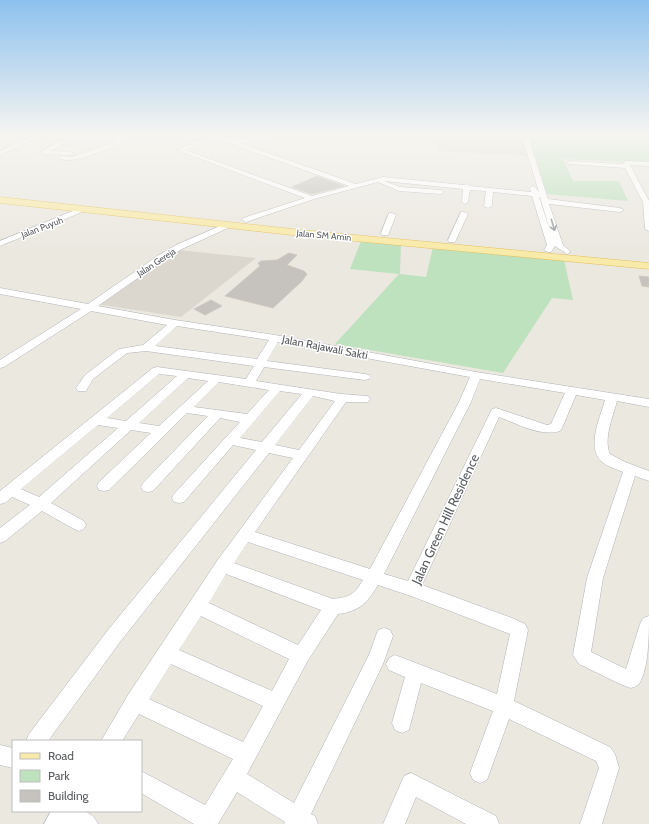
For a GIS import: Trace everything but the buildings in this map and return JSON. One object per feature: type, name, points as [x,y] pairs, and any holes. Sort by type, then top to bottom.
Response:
[{"type":"main road","name":"Jalan SM Amin","points":[[0,195],[452,240],[468,245],[649,266]]},
{"type":"main road","name":"Jalan SM Amin","points":[[0,200],[227,225],[468,245],[548,250],[649,260]]},
{"type":"street","points":[[242,172],[312,198]]},
{"type":"street","points":[[315,172],[356,186]]},
{"type":"street","points":[[528,172],[551,245],[548,250]]},
{"type":"street","points":[[537,172],[559,246],[567,252]]},
{"type":"street","points":[[632,172],[646,194],[649,229]]},
{"type":"street","points":[[246,220],[312,198],[376,180],[388,179],[467,186],[490,192],[545,198],[620,210]]},
{"type":"street","points":[[376,180],[399,189],[440,195],[442,184]]},
{"type":"street","points":[[465,202],[467,186]]},
{"type":"street","points":[[488,206],[490,192]]},
{"type":"street","name":"Jalan Puyuh","points":[[0,244],[83,210]]},
{"type":"street","points":[[452,240],[464,214]]},
{"type":"street","points":[[385,233],[392,215]]},
{"type":"street","name":"Jalan Gereja","points":[[0,365],[89,308],[173,250],[227,225]]},
{"type":"street","name":"Jalan Rajawali Sakti","points":[[0,292],[175,323],[275,338],[476,375],[649,403]]},
{"type":"street","points":[[146,348],[175,323]]},
{"type":"street","points":[[249,383],[275,338]]},
{"type":"street","points":[[82,388],[89,377],[123,351],[146,348],[365,377]]},
{"type":"street","points":[[5,495],[153,370],[310,392],[341,398],[364,399]]},
{"type":"street","points":[[0,537],[41,504],[186,374]]},
{"type":"street","points":[[223,566],[333,607],[350,605],[360,599],[379,579],[465,402],[476,375]]},
{"type":"street","points":[[104,486],[216,379]]},
{"type":"street","points":[[179,498],[277,388]]},
{"type":"street","name":"Jalan Green Hill Residence","points":[[480,773],[504,706],[519,630],[512,626],[412,589],[496,412],[546,429],[556,428],[572,391]]},
{"type":"street","points":[[37,740],[114,636],[310,392]]},
{"type":"street","points":[[612,397],[601,440],[601,449],[604,456],[649,476]]},
{"type":"street","points":[[111,740],[223,566],[341,401],[341,398]]},
{"type":"street","points":[[185,409],[250,419]]},
{"type":"street","points":[[148,487],[217,414]]},
{"type":"street","points":[[95,420],[162,431]]},
{"type":"street","points":[[230,440],[301,455]]},
{"type":"street","points":[[631,469],[595,578],[582,655],[585,658],[630,679],[633,677],[649,624]]},
{"type":"street","points":[[5,495],[41,504],[79,525]]},
{"type":"street","points":[[245,535],[412,589]]},
{"type":"street","points":[[198,606],[301,656]]},
{"type":"street","points":[[142,782],[206,821],[234,778],[301,656],[333,607]]},
{"type":"street","points":[[234,778],[300,822],[377,658],[384,636]]},
{"type":"street","points":[[167,653],[275,702]]},
{"type":"street","points":[[395,664],[504,706],[603,754],[608,761],[609,768],[591,824]]},
{"type":"street","points":[[402,723],[415,672]]},
{"type":"street","points":[[135,702],[246,754]]},
{"type":"street","points":[[0,755],[12,758]]},
{"type":"street","points":[[394,824],[411,783],[477,821]]},
{"type":"street","points":[[55,824],[64,812]]},
{"type":"street","points":[[67,812],[86,824]]},
{"type":"shaded area","points":[[178,250],[256,258],[181,317],[96,304]]},
{"type":"green space","points":[[540,172],[569,172],[573,181],[619,181],[628,201],[547,194]]},
{"type":"green space","points":[[361,241],[401,244],[400,274],[426,277],[433,247],[564,260],[573,300],[552,298],[503,373],[335,344],[399,274],[350,269]]}]
